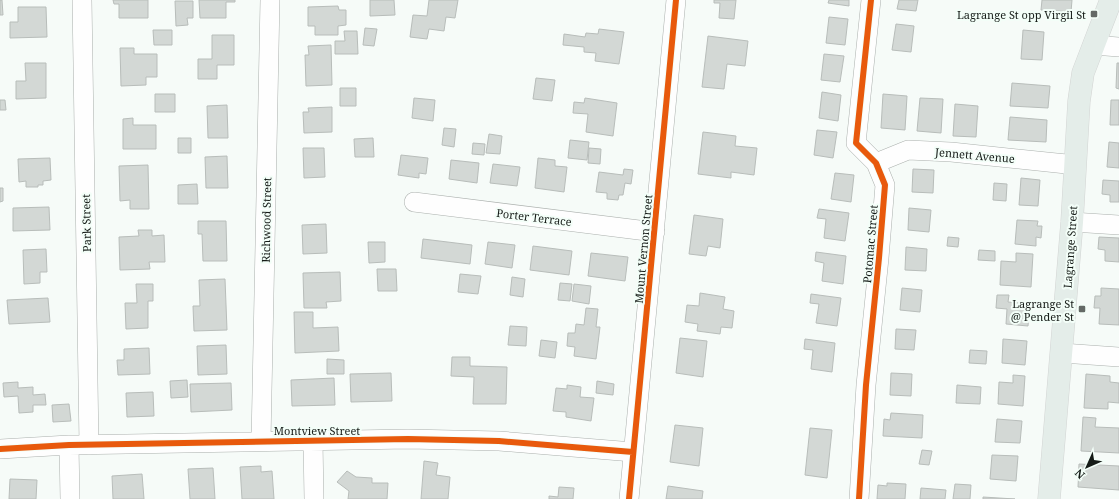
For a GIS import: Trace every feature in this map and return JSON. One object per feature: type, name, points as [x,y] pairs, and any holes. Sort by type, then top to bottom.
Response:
[{"type":"main road","name":"Lagrange Street","points":[[1049,499],[1072,222],[1079,101],[1083,73],[1111,0]]},
{"type":"street","name":"Park Street","points":[[82,0],[89,445]]},
{"type":"street","name":"Richwood Street","points":[[261,441],[270,0]]},
{"type":"street","name":"Mount Vernon Street","points":[[629,499],[676,0]]},
{"type":"street","name":"Potomac Street","points":[[859,499],[866,385],[885,185],[876,163],[856,143],[871,0]]},
{"type":"street","points":[[1093,45],[1119,47]]},
{"type":"street","name":"Jennett Avenue","points":[[876,163],[908,150],[951,152],[1076,165]]},
{"type":"street","name":"Porter Terrace","points":[[414,202],[655,232]]},
{"type":"street","points":[[1072,222],[1119,225]]},
{"type":"street","points":[[1062,353],[1119,357]]},
{"type":"street","name":"Montview Street","points":[[0,449],[70,445],[408,439],[499,441],[633,452]]},
{"type":"street","points":[[313,441],[314,499]]},
{"type":"street","points":[[70,445],[70,499]]},
{"type":"building","points":[[0,0],[2,0],[3,15],[0,15]]},
{"type":"building","points":[[113,0],[148,0],[148,18],[119,18],[119,4],[114,4]]},
{"type":"building","points":[[199,0],[235,0],[235,2],[226,2],[226,18],[200,18]]},
{"type":"building","points":[[370,0],[394,0],[395,15],[370,16]]},
{"type":"building","points":[[429,0],[458,0],[455,18],[446,17],[444,31],[429,29],[427,39],[410,37],[413,15],[427,16]]},
{"type":"building","points":[[714,0],[736,0],[734,19],[719,18],[720,3],[714,3]]},
{"type":"building","points":[[829,0],[849,0],[849,6],[828,3]]},
{"type":"building","points":[[899,0],[918,0],[916,11],[897,9]]},
{"type":"building","points":[[1042,0],[1072,0],[1071,12],[1041,10]]},
{"type":"building","points":[[175,1],[193,1],[193,18],[187,18],[188,25],[176,26]]},
{"type":"building","points":[[338,6],[339,10],[346,10],[346,25],[338,26],[338,35],[315,35],[315,26],[308,26],[308,7]]},
{"type":"building","points":[[18,7],[46,7],[47,37],[10,38],[10,22],[18,22]]},
{"type":"building","points":[[829,17],[848,19],[845,45],[826,43]]},
{"type":"building","points":[[896,24],[914,26],[911,52],[892,50]]},
{"type":"building","points":[[365,28],[377,29],[374,46],[363,45]]},
{"type":"building","points":[[599,29],[624,32],[619,64],[595,61],[596,53],[584,52],[584,47],[563,45],[564,34],[585,37],[586,33],[598,34]]},
{"type":"building","points":[[153,30],[172,30],[172,45],[154,45]]},
{"type":"building","points":[[1023,30],[1044,32],[1042,60],[1021,59]]},
{"type":"building","points":[[344,31],[357,31],[358,54],[335,54],[335,41],[345,41]]},
{"type":"building","points":[[212,35],[234,35],[234,65],[217,65],[217,79],[198,79],[198,59],[212,59]]},
{"type":"building","points":[[708,36],[748,41],[745,66],[727,64],[724,89],[702,87]]},
{"type":"building","points":[[331,45],[332,85],[306,86],[305,55],[309,55],[308,46]]},
{"type":"building","points":[[120,48],[134,48],[134,54],[157,54],[157,77],[146,77],[146,85],[121,86]]},
{"type":"building","points":[[824,54],[844,56],[840,82],[821,80]]},
{"type":"building","points":[[25,63],[46,63],[46,98],[16,99],[16,81],[26,81]]},
{"type":"building","points":[[1117,63],[1119,63],[1119,89],[1116,88]]},
{"type":"building","points":[[536,78],[555,80],[552,101],[533,99]]},
{"type":"building","points":[[1012,83],[1050,86],[1048,108],[1010,106]]},
{"type":"building","points":[[340,88],[356,88],[356,106],[340,106]]},
{"type":"building","points":[[822,92],[841,95],[838,121],[819,118]]},
{"type":"building","points":[[155,94],[175,94],[175,112],[155,112]]},
{"type":"building","points":[[883,94],[907,96],[905,130],[881,128]]},
{"type":"building","points":[[414,98],[435,100],[433,121],[412,118]]},
{"type":"building","points":[[585,98],[617,103],[613,136],[586,132],[588,114],[573,113],[574,102],[584,103]]},
{"type":"building","points":[[920,98],[943,99],[941,133],[917,131]]},
{"type":"building","points":[[0,100],[5,100],[6,110],[0,110]]},
{"type":"building","points":[[1111,100],[1119,100],[1119,125],[1110,125]]},
{"type":"building","points":[[955,104],[978,106],[976,137],[953,136]]},
{"type":"building","points":[[227,105],[228,138],[208,138],[207,106]]},
{"type":"building","points":[[332,107],[332,132],[304,133],[303,112],[309,112],[308,108]]},
{"type":"building","points":[[1010,117],[1047,120],[1046,142],[1008,140]]},
{"type":"building","points":[[133,118],[133,125],[156,125],[156,149],[123,149],[123,119]]},
{"type":"building","points":[[444,128],[456,129],[454,147],[442,145]]},
{"type":"building","points":[[817,130],[837,132],[833,158],[814,155]]},
{"type":"building","points":[[703,132],[736,136],[735,146],[757,148],[754,175],[731,172],[731,178],[698,174]]},
{"type":"building","points":[[489,134],[502,136],[500,154],[486,153]]},
{"type":"building","points":[[178,138],[191,138],[191,153],[178,153]]},
{"type":"building","points":[[373,138],[374,157],[355,157],[354,139]]},
{"type":"building","points":[[570,140],[589,142],[587,160],[568,158]]},
{"type":"building","points":[[1109,142],[1119,143],[1119,168],[1107,167]]},
{"type":"building","points":[[473,143],[485,144],[484,155],[472,154]]},
{"type":"building","points":[[303,148],[324,148],[325,177],[304,178]]},
{"type":"building","points":[[589,148],[601,149],[600,164],[588,163]]},
{"type":"building","points":[[401,155],[428,158],[426,174],[419,173],[419,178],[398,175]]},
{"type":"building","points":[[227,156],[228,188],[206,188],[205,157]]},
{"type":"building","points":[[50,158],[51,180],[43,181],[43,185],[38,185],[38,187],[26,187],[26,181],[19,182],[18,159]]},
{"type":"building","points":[[538,158],[555,160],[555,166],[567,167],[564,192],[535,188]]},
{"type":"building","points":[[451,160],[479,163],[477,183],[449,179]]},
{"type":"building","points":[[493,164],[520,167],[517,186],[490,183]]},
{"type":"building","points":[[148,165],[149,209],[130,209],[130,200],[120,201],[119,166]]},
{"type":"building","points":[[624,169],[633,170],[631,184],[625,183],[623,195],[619,195],[618,200],[607,199],[607,193],[596,192],[599,172],[623,175]]},
{"type":"building","points":[[913,169],[934,170],[933,193],[912,192]]},
{"type":"building","points":[[835,173],[854,175],[851,202],[831,199]]},
{"type":"building","points":[[1021,178],[1040,180],[1038,206],[1019,205]]},
{"type":"building","points":[[1103,180],[1119,181],[1119,202],[1110,202],[1110,195],[1102,194]]},
{"type":"building","points":[[994,183],[1007,184],[1006,201],[993,200]]},
{"type":"building","points":[[197,184],[198,204],[178,204],[178,185]]},
{"type":"building","points":[[0,188],[3,188],[3,201],[0,202]]},
{"type":"building","points":[[49,207],[50,230],[13,231],[13,208]]},
{"type":"building","points":[[909,208],[931,210],[929,232],[908,230]]},
{"type":"building","points":[[819,209],[849,213],[845,241],[824,238],[826,219],[817,218]]},
{"type":"building","points":[[694,215],[723,219],[720,248],[708,246],[706,256],[689,254]]},
{"type":"building","points":[[1017,220],[1038,221],[1037,226],[1042,226],[1041,238],[1036,237],[1036,246],[1015,244]]},
{"type":"building","points":[[198,221],[226,221],[227,261],[203,261],[202,234],[198,234]]},
{"type":"building","points":[[326,224],[327,253],[303,254],[302,225]]},
{"type":"building","points":[[138,230],[152,230],[152,236],[164,235],[165,262],[149,262],[150,269],[120,270],[119,237],[139,236]]},
{"type":"building","points":[[948,237],[959,238],[958,247],[947,246]]},
{"type":"building","points":[[1099,237],[1119,238],[1119,262],[1105,261],[1105,250],[1098,249]]},
{"type":"building","points":[[423,239],[472,245],[470,264],[421,258]]},
{"type":"building","points":[[368,242],[385,242],[385,262],[369,263]]},
{"type":"building","points":[[488,242],[515,245],[512,268],[485,264]]},
{"type":"building","points":[[533,246],[572,251],[569,275],[530,270]]},
{"type":"building","points":[[906,247],[927,249],[926,271],[905,270]]},
{"type":"building","points":[[46,249],[47,272],[40,272],[40,283],[24,284],[23,250]]},
{"type":"building","points":[[979,250],[995,251],[995,261],[978,260]]},
{"type":"building","points":[[816,252],[846,256],[843,284],[822,281],[824,263],[815,261]]},
{"type":"building","points":[[591,253],[628,257],[625,281],[588,276]]},
{"type":"building","points":[[1016,253],[1033,254],[1031,287],[1000,285],[1001,261],[1016,262]]},
{"type":"building","points":[[377,269],[396,269],[397,291],[378,291]]},
{"type":"building","points":[[340,272],[341,301],[326,302],[327,308],[304,308],[303,273]]},
{"type":"building","points":[[460,274],[481,276],[478,294],[458,292]]},
{"type":"building","points":[[512,277],[525,279],[523,297],[510,295]]},
{"type":"building","points":[[225,279],[227,330],[194,331],[193,306],[200,306],[199,280]]},
{"type":"building","points":[[560,283],[572,284],[570,301],[558,300]]},
{"type":"building","points":[[136,284],[153,284],[153,301],[148,301],[148,328],[126,329],[125,303],[137,303]]},
{"type":"building","points":[[574,284],[591,286],[589,304],[572,301]]},
{"type":"building","points":[[902,288],[922,290],[920,312],[900,310]]},
{"type":"building","points":[[1101,288],[1119,289],[1119,325],[1099,324],[1100,308],[1094,308],[1095,296],[1101,296]]},
{"type":"building","points":[[700,293],[725,297],[723,309],[734,311],[732,328],[721,327],[720,334],[697,331],[698,324],[685,322],[687,305],[699,306]]},
{"type":"building","points":[[811,294],[841,298],[837,326],[816,323],[819,304],[810,303]]},
{"type":"building","points":[[997,295],[1009,295],[1008,302],[1030,304],[1028,326],[1006,324],[1007,309],[996,308]]},
{"type":"building","points":[[48,298],[50,322],[9,324],[7,300]]},
{"type":"building","points":[[586,308],[598,309],[596,327],[600,327],[596,359],[574,356],[575,347],[567,346],[568,333],[575,333],[576,324],[584,325]]},
{"type":"building","points":[[294,312],[313,312],[313,328],[338,327],[339,351],[295,353]]},
{"type":"building","points":[[510,326],[527,327],[526,346],[508,345]]},
{"type":"building","points":[[896,329],[916,330],[914,350],[895,349]]},
{"type":"building","points":[[680,338],[707,341],[703,377],[676,373]]},
{"type":"building","points":[[805,339],[835,343],[832,372],[811,369],[813,350],[804,349]]},
{"type":"building","points":[[1003,339],[1027,341],[1025,365],[1002,363]]},
{"type":"building","points":[[541,340],[557,342],[555,358],[539,356]]},
{"type":"building","points":[[226,345],[227,374],[198,375],[197,346]]},
{"type":"building","points":[[149,348],[150,374],[118,375],[117,360],[124,360],[124,349]]},
{"type":"building","points":[[970,350],[987,351],[986,364],[969,363]]},
{"type":"building","points":[[452,357],[470,357],[470,366],[507,367],[506,404],[473,404],[474,377],[451,376]]},
{"type":"building","points":[[327,359],[344,360],[344,374],[327,374]]},
{"type":"building","points":[[391,373],[392,401],[351,402],[350,374]]},
{"type":"building","points":[[891,373],[912,374],[911,396],[890,395]]},
{"type":"building","points":[[1086,374],[1110,376],[1110,382],[1119,383],[1119,403],[1108,402],[1108,409],[1084,408]]},
{"type":"building","points":[[1013,375],[1025,376],[1023,406],[998,404],[999,382],[1013,383]]},
{"type":"building","points":[[334,378],[335,405],[292,406],[291,380]]},
{"type":"building","points":[[187,380],[188,397],[171,398],[170,381]]},
{"type":"building","points":[[597,381],[614,384],[613,395],[596,393]]},
{"type":"building","points":[[18,382],[18,388],[33,387],[33,395],[45,394],[46,405],[33,405],[33,412],[19,413],[18,396],[4,397],[3,383]]},
{"type":"building","points":[[231,383],[232,410],[191,412],[190,384]]},
{"type":"building","points":[[567,385],[581,387],[580,397],[594,398],[591,421],[566,417],[566,412],[553,411],[556,388],[567,389]]},
{"type":"building","points":[[957,385],[981,387],[980,404],[956,403]]},
{"type":"building","points":[[153,392],[154,416],[127,417],[126,393]]},
{"type":"building","points":[[69,404],[71,421],[53,422],[52,405]]},
{"type":"building","points":[[891,413],[923,415],[922,438],[883,436],[884,419],[890,420]]},
{"type":"building","points":[[1083,417],[1096,418],[1095,427],[1119,428],[1119,453],[1081,451]]},
{"type":"building","points":[[997,419],[1022,421],[1020,443],[995,442]]},
{"type":"building","points":[[675,425],[703,428],[699,466],[670,462]]},
{"type":"building","points":[[810,428],[832,430],[827,478],[805,475]]},
{"type":"building","points":[[922,450],[932,451],[929,465],[919,464]]},
{"type":"building","points":[[992,455],[1018,456],[1016,481],[990,479]]},
{"type":"building","points":[[424,461],[438,463],[436,475],[450,477],[448,499],[421,499]]},
{"type":"building","points":[[1079,464],[1119,466],[1119,490],[1078,487]]},
{"type":"building","points":[[261,466],[261,472],[272,471],[274,499],[242,499],[240,467]]},
{"type":"building","points":[[213,468],[215,499],[190,499],[188,469]]},
{"type":"building","points":[[347,471],[356,477],[372,478],[372,483],[388,483],[387,499],[348,499],[349,491],[337,482]]},
{"type":"building","points":[[142,474],[144,499],[113,499],[112,476]]},
{"type":"building","points":[[10,479],[37,480],[36,499],[9,499]]},
{"type":"building","points":[[887,483],[906,484],[905,499],[877,499],[878,485],[887,486]]},
{"type":"building","points":[[955,484],[971,485],[970,499],[953,499]]},
{"type":"building","points":[[668,486],[703,491],[702,499],[666,499]]},
{"type":"building","points":[[559,487],[574,488],[573,499],[549,499],[549,496],[558,497]]},
{"type":"building","points":[[921,488],[946,490],[945,499],[920,499]]},
{"type":"building","points":[[983,497],[1015,499],[983,499]]},
{"type":"cycle path","points":[[629,499],[676,0]]},
{"type":"cycle path","points":[[859,499],[866,385],[885,185],[876,163],[856,143],[871,0]]},
{"type":"cycle path","points":[[0,449],[69,445],[408,439],[499,441],[633,452]]},
{"type":"place","name":"Lagrange St opp Virgil St","points":[[1094,14]]},
{"type":"place","name":"Lagrange St @ Pender St","points":[[1082,309]]}]
